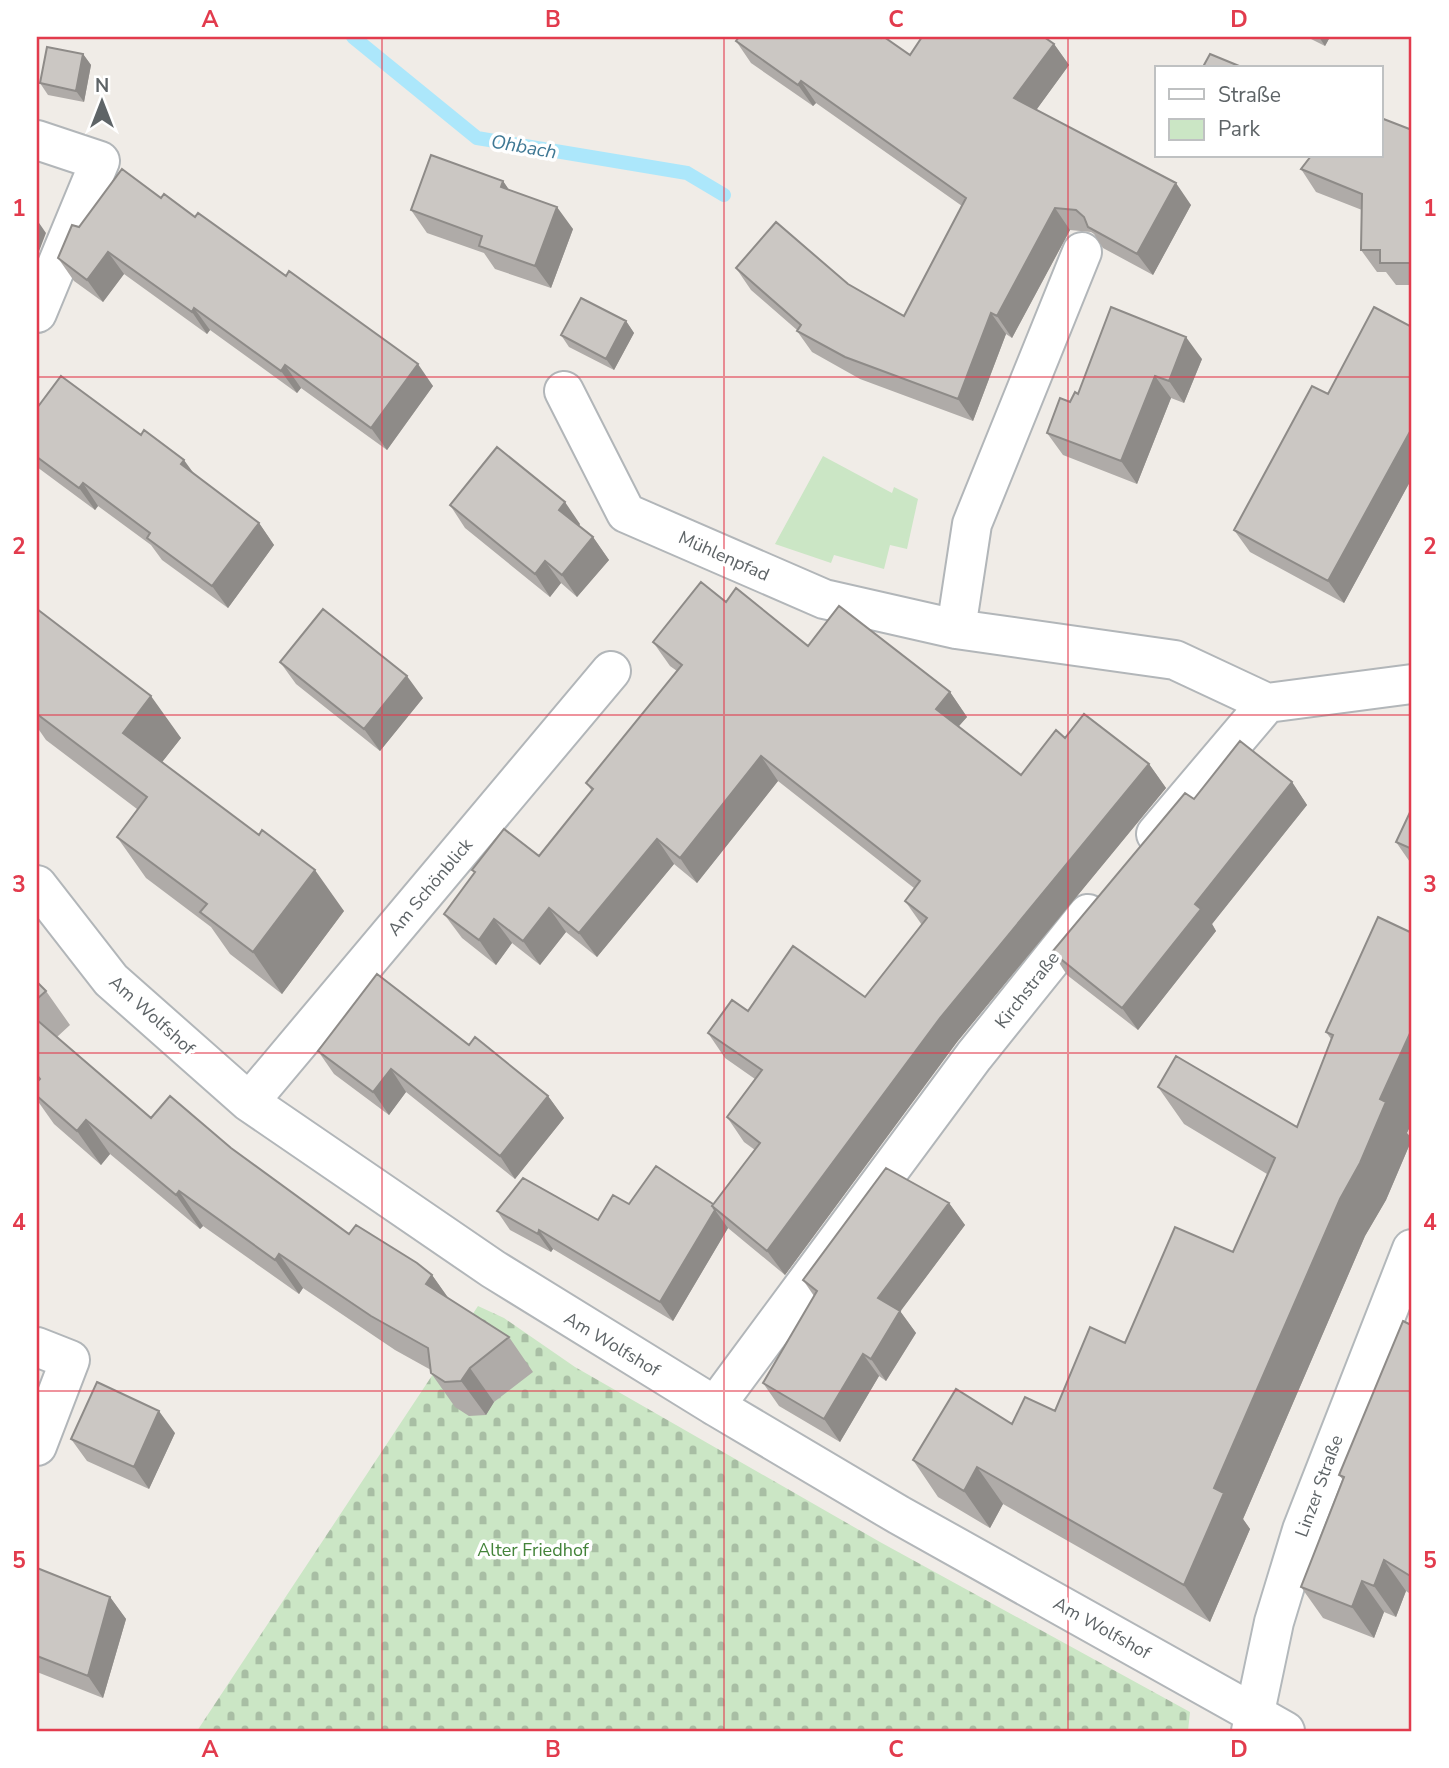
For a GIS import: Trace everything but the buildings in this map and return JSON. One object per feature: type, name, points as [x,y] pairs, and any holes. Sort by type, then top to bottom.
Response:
[{"type":"street","points":[[37,139],[100,161],[37,313]]},
{"type":"street","points":[[956,628],[972,524],[1082,252]]},
{"type":"street","name":"Mühlenpfad","points":[[564,391],[626,513],[824,599],[956,628],[1175,660],[1267,703]]},
{"type":"street","name":"Am Schönblick","points":[[249,1102],[611,671]]},
{"type":"street","points":[[1136,857],[1267,703],[1412,684]]},
{"type":"street","name":"Am Wolfshof","points":[[37,885],[111,980],[249,1102],[493,1269],[715,1406],[1263,1725]]},
{"type":"street","name":"Kirchstraße","points":[[715,1406],[974,1056],[1110,888]]},
{"type":"street","name":"Linzer Straße","points":[[1263,1725],[1274,1622],[1302,1530],[1412,1249]]},
{"type":"street","points":[[37,1347],[70,1360],[37,1446]]},
{"type":"green space","points":[[823,456],[892,493],[894,487],[918,499],[907,549],[890,545],[884,569],[834,555],[831,563],[775,544]]},
{"type":"green space","name":"Alter Friedhof","points":[[478,1306],[504,1318],[575,1367],[880,1542],[1190,1712],[1188,1731],[197,1731]]},
{"type":"waterway","name":"Ohbach","points":[[353,37],[477,138],[687,173],[724,195]]}]
